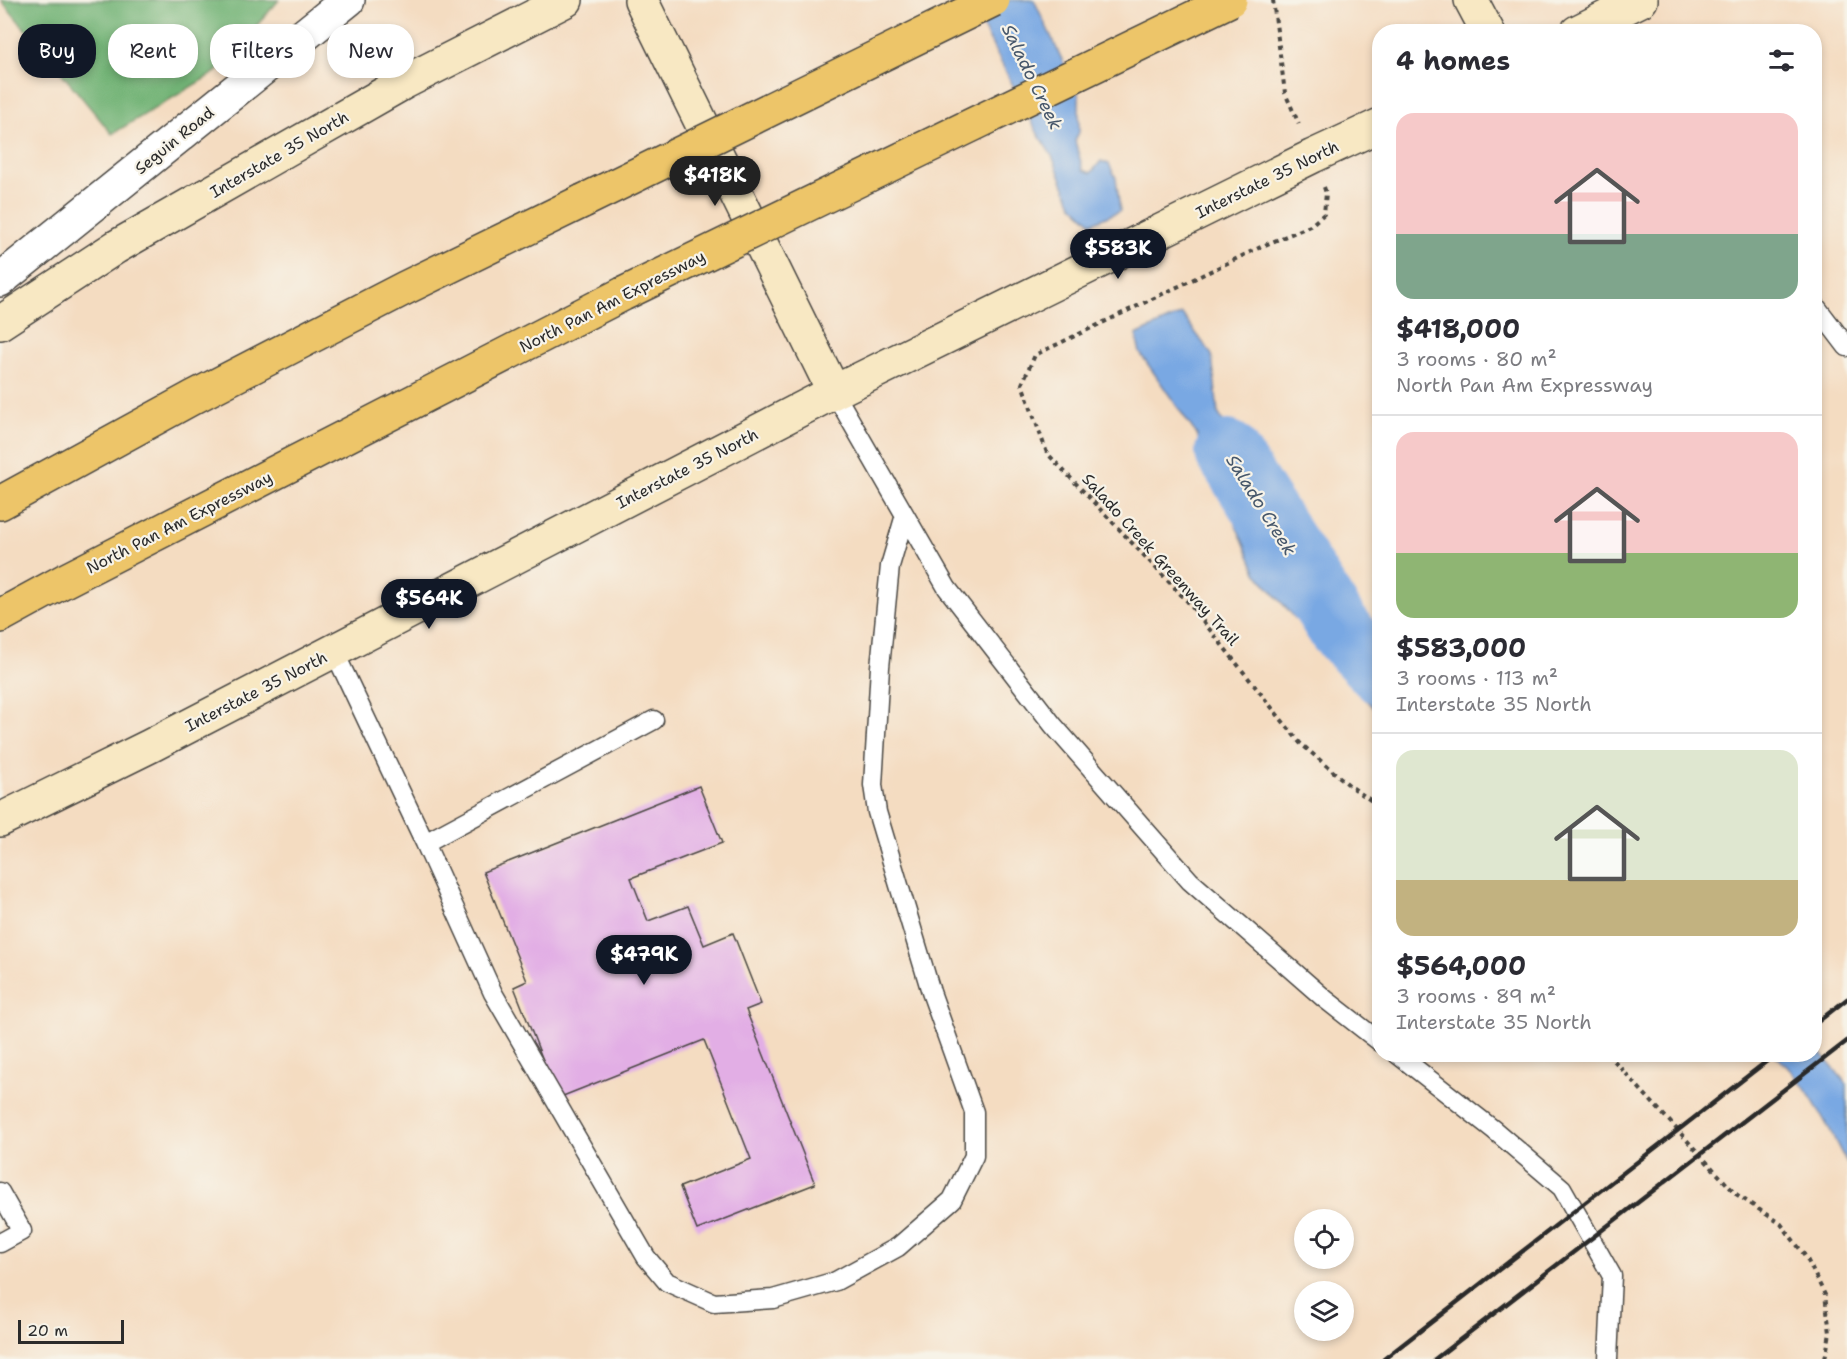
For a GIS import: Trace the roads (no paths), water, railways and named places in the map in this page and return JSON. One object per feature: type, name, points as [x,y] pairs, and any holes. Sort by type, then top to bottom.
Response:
[{"type":"highway","points":[[0,503],[192,398],[416,283],[993,0]]},
{"type":"highway","name":"North Pan Am Expressway","points":[[0,616],[622,294],[1230,0]]},
{"type":"highway","points":[[0,629],[64,581]]},
{"type":"main road","name":"Interstate 35 North","points":[[0,322],[116,248],[382,95],[566,0]]},
{"type":"main road","points":[[641,0],[834,392]]},
{"type":"main road","points":[[1472,0],[1484,24]]},
{"type":"main road","points":[[1593,24],[1641,0]]},
{"type":"main road","name":"Interstate 35 North","points":[[0,820],[834,392],[1372,129]]},
{"type":"street","name":"Seguin Road","points":[[0,280],[348,0]]},
{"type":"lane","points":[[1822,314],[1847,347]]},
{"type":"lane","points":[[834,392],[947,588],[1053,725],[1190,881],[1325,999],[1372,1036]]},
{"type":"lane","points":[[333,651],[425,843],[493,993],[646,1257],[667,1282],[714,1303],[773,1299],[836,1281],[898,1247],[952,1200],[974,1156],[974,1112],[931,992],[877,812],[873,785],[880,667],[890,566],[905,515]]},
{"type":"lane","points":[[425,843],[654,720]]},
{"type":"lane","points":[[1407,1062],[1494,1130],[1562,1188],[1612,1276],[1608,1359]]},
{"type":"lane","points":[[0,1192],[22,1231],[0,1243]]},
{"type":"water","points":[[969,0],[1034,0],[1079,96],[1079,132],[1075,141],[1083,170],[1091,173],[1101,161],[1109,164],[1116,178],[1120,211],[1092,223],[1072,204],[1052,156],[1038,134]]},
{"type":"water","points":[[1182,314],[1212,355],[1218,413],[1269,499],[1280,554],[1372,642],[1372,707],[1257,574],[1197,435],[1140,353],[1136,335]]},
{"type":"water","points":[[1822,1055],[1847,1084],[1847,1164],[1807,1092],[1783,1062],[1822,1062]]},
{"type":"waterway","name":"Salado Creek","points":[[1227,452],[1340,630],[1372,664]]},
{"type":"railway","points":[[1822,1019],[1847,999]]},
{"type":"railway","points":[[1822,1060],[1847,1041]]},
{"type":"railway","points":[[1384,1359],[1766,1062]]},
{"type":"railway","points":[[1435,1359],[1820,1062]]}]
